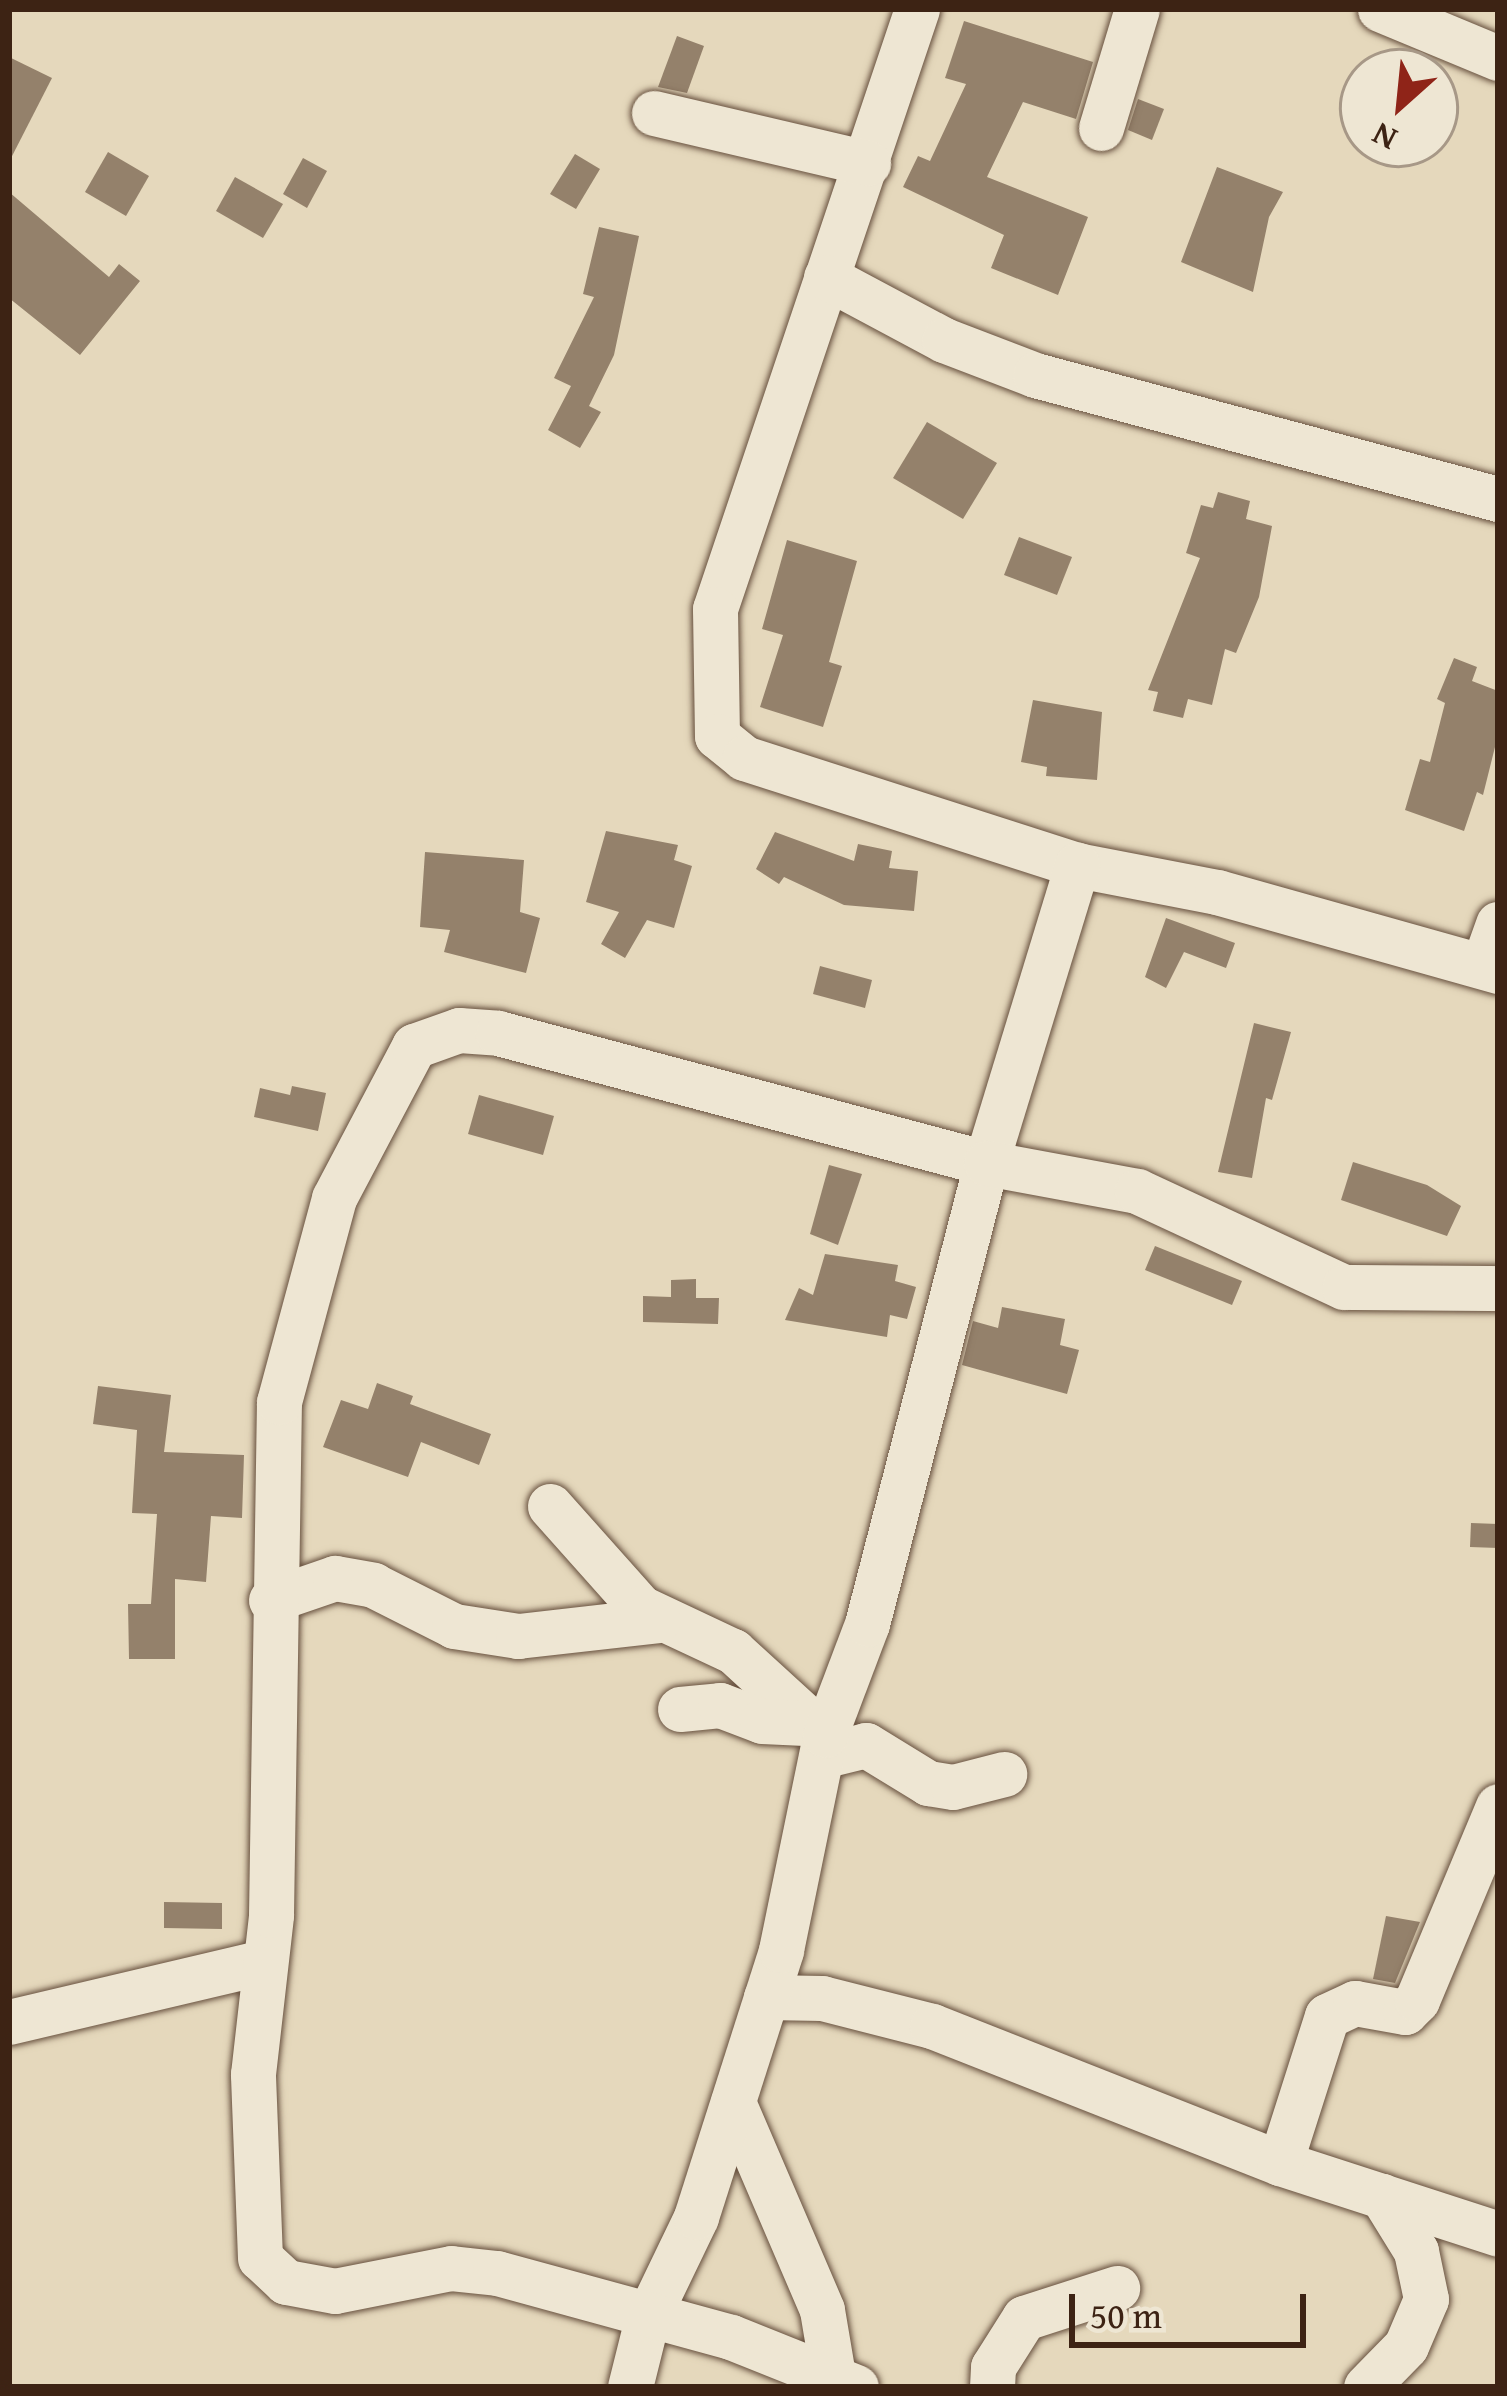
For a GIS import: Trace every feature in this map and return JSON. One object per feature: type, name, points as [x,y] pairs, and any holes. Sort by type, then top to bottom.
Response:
[{"type":"street","points":[[917,9],[716,609],[717,736],[744,758],[1077,865],[1493,954]]},
{"type":"street","points":[[1101,128],[1138,9]]},
{"type":"street","points":[[1380,9],[1498,58]]},
{"type":"street","points":[[654,113],[868,163]]},
{"type":"street","points":[[826,277],[944,340],[1035,375],[1498,499]]},
{"type":"street","points":[[631,2387],[647,2318],[696,2217],[766,1997],[817,1738],[868,1624],[986,1163],[1077,865]]},
{"type":"street","points":[[841,2382],[497,2273],[451,2267],[335,2291],[286,2282],[260,2258],[255,2240],[253,2074],[271,1915],[271,1600],[279,1402],[334,1198],[414,1046],[459,1030],[498,1033],[986,1163],[1137,1191],[1344,1287],[1498,1288]]},
{"type":"street","points":[[550,1506],[658,1620],[733,1651],[817,1738]]},
{"type":"street","points":[[271,1600],[335,1577],[373,1585],[454,1626],[518,1636],[658,1620]]},
{"type":"street","points":[[680,1708],[721,1705],[817,1738],[866,1745],[928,1783],[953,1787],[1004,1774]]},
{"type":"street","points":[[1280,2162],[1327,2016],[1355,2003],[1405,2012],[1417,2000],[1498,1807]]},
{"type":"street","points":[[9,2022],[263,1962]]},
{"type":"street","points":[[766,1997],[822,1998],[932,2026],[1280,2162],[1498,2234]]},
{"type":"street","points":[[733,2102],[823,2310],[841,2382]]},
{"type":"street","points":[[1366,2387],[1406,2345],[1426,2299],[1416,2251],[1382,2196]]},
{"type":"street","points":[[992,2387],[993,2367],[1024,2318],[1117,2288]]},
{"type":"building","points":[[964,21],[1093,62],[1076,119],[1023,102],[987,177],[1088,217],[1058,295],[991,268],[1004,235],[903,187],[918,156],[930,161],[966,84],[945,78]]},
{"type":"building","points":[[677,36],[704,46],[687,93],[658,87]]},
{"type":"building","points":[[9,57],[52,78],[9,162]]},
{"type":"building","points":[[1138,99],[1164,109],[1152,140],[1128,130]]},
{"type":"building","points":[[108,152],[149,176],[126,216],[85,192]]},
{"type":"building","points":[[575,154],[600,169],[576,209],[550,194]]},
{"type":"building","points":[[303,158],[327,171],[307,208],[283,194]]},
{"type":"building","points":[[1217,167],[1283,192],[1269,217],[1253,292],[1181,262]]},
{"type":"building","points":[[235,177],[283,204],[263,238],[216,211]]},
{"type":"building","points":[[9,192],[109,277],[119,264],[140,281],[80,355],[9,298]]},
{"type":"building","points":[[599,227],[639,236],[614,355],[589,406],[601,412],[580,448],[548,430],[571,386],[554,378],[594,297],[583,294]]},
{"type":"building","points":[[927,422],[997,463],[963,519],[893,478]]},
{"type":"building","points":[[1218,492],[1250,501],[1246,519],[1272,526],[1259,597],[1236,653],[1225,649],[1212,705],[1188,699],[1183,718],[1153,711],[1158,692],[1148,690],[1200,558],[1186,553],[1201,505],[1213,508]]},
{"type":"building","points":[[1019,537],[1072,557],[1057,595],[1004,575]]},
{"type":"building","points":[[787,540],[857,561],[829,662],[842,666],[823,727],[760,707],[783,635],[762,629]]},
{"type":"building","points":[[1454,658],[1477,667],[1472,681],[1498,691],[1498,735],[1483,795],[1477,792],[1464,831],[1405,810],[1420,759],[1430,762],[1445,703],[1437,699]]},
{"type":"building","points":[[1033,700],[1102,712],[1097,780],[1046,776],[1047,767],[1021,762]]},
{"type":"building","points":[[606,831],[678,845],[674,860],[692,866],[674,928],[647,920],[625,958],[601,944],[619,912],[586,902]]},
{"type":"building","points":[[775,832],[854,861],[858,844],[892,851],[889,868],[918,871],[914,911],[844,905],[784,877],[779,884],[756,869]]},
{"type":"building","points":[[425,852],[524,860],[520,912],[540,918],[526,973],[444,952],[450,930],[420,927]]},
{"type":"building","points":[[1166,918],[1235,943],[1226,968],[1184,952],[1166,988],[1145,977]]},
{"type":"building","points":[[820,966],[872,980],[865,1008],[813,994]]},
{"type":"building","points":[[1254,1023],[1291,1032],[1272,1100],[1266,1098],[1252,1178],[1218,1172]]},
{"type":"building","points":[[292,1086],[326,1093],[318,1131],[254,1117],[260,1088],[290,1095]]},
{"type":"building","points":[[479,1095],[554,1116],[543,1155],[468,1134]]},
{"type":"building","points":[[1353,1162],[1427,1185],[1461,1206],[1447,1236],[1341,1200]]},
{"type":"building","points":[[829,1165],[862,1174],[838,1245],[810,1234]]},
{"type":"building","points":[[1155,1246],[1242,1281],[1232,1305],[1145,1270]]},
{"type":"building","points":[[825,1254],[898,1265],[895,1281],[916,1287],[907,1319],[890,1315],[887,1337],[785,1320],[799,1288],[813,1295]]},
{"type":"building","points":[[696,1279],[696,1298],[719,1298],[718,1324],[643,1322],[643,1296],[671,1297],[671,1280]]},
{"type":"building","points":[[1002,1307],[1065,1319],[1060,1345],[1079,1350],[1067,1394],[962,1365],[973,1321],[998,1328]]},
{"type":"building","points":[[377,1383],[413,1396],[410,1404],[491,1434],[479,1465],[421,1442],[408,1477],[323,1447],[341,1400],[368,1409]]},
{"type":"building","points":[[98,1386],[171,1395],[164,1452],[244,1455],[242,1518],[211,1516],[206,1582],[175,1579],[175,1659],[129,1659],[128,1604],[151,1604],[157,1514],[132,1513],[137,1430],[93,1424]]},
{"type":"building","points":[[1471,1523],[1498,1524],[1498,1548],[1470,1547]]},
{"type":"building","points":[[164,1902],[222,1903],[222,1929],[164,1928]]},
{"type":"building","points":[[1386,1916],[1420,1922],[1395,1983],[1373,1979]]}]
